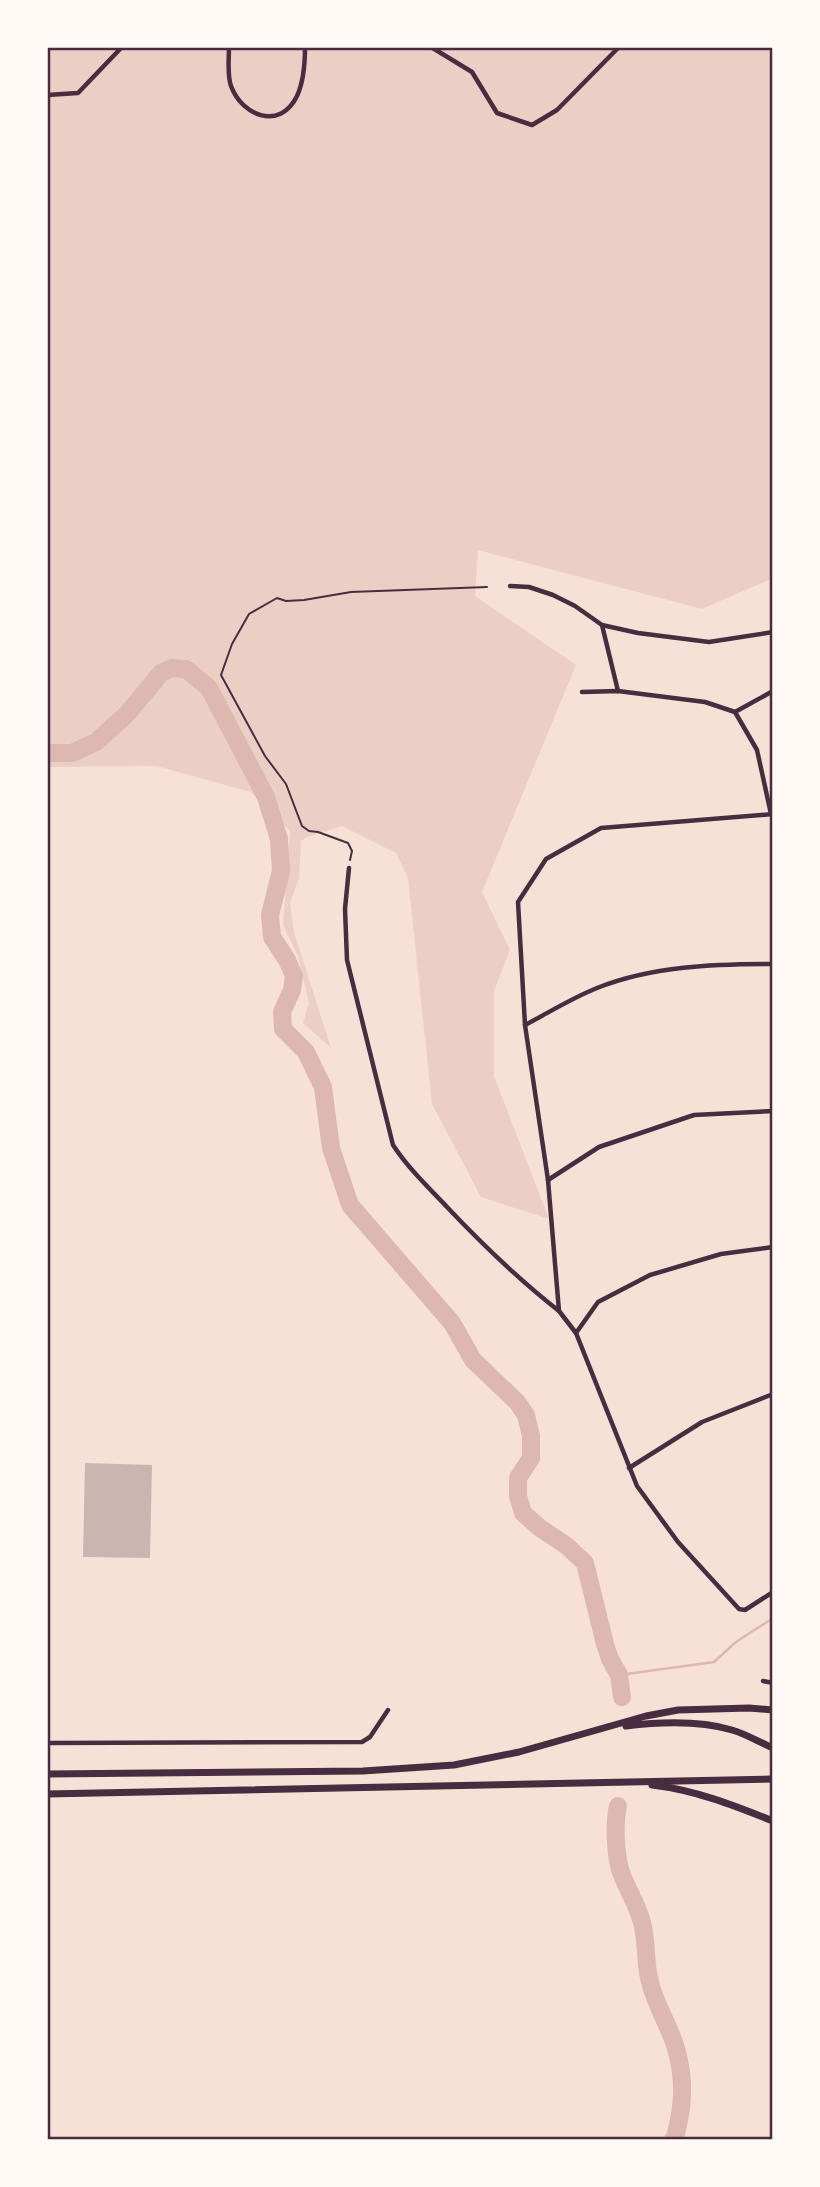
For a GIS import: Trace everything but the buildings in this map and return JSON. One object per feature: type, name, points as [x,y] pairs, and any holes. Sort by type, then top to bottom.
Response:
[{"type":"highway","points":[[47,1774],[363,1771],[454,1765],[519,1752],[646,1716],[678,1710],[773,1710]]},
{"type":"highway","points":[[608,1728],[649,1723],[693,1724],[731,1730],[773,1748]]},
{"type":"highway","points":[[47,1794],[773,1779]]},
{"type":"highway","points":[[627,1782],[680,1788],[773,1821]]},
{"type":"street","points":[[47,94],[78,93],[122,47]]},
{"type":"street","points":[[229,47],[230,85],[243,107],[255,114],[270,117],[284,112],[297,97],[305,68],[305,47]]},
{"type":"street","points":[[431,47],[472,72],[497,113],[531,125],[557,110],[619,47]]},
{"type":"street","points":[[510,586],[529,587],[553,595],[575,606],[602,625],[638,633],[709,642],[773,632]]},
{"type":"street","points":[[602,625],[618,691]]},
{"type":"street","points":[[559,1311],[548,1180],[525,1025],[517,902],[546,859],[601,828],[772,814],[757,750],[735,712],[705,702],[618,691],[582,692]]},
{"type":"street","points":[[735,712],[773,691]]},
{"type":"street","points":[[349,868],[345,909],[347,960],[393,1145],[404,1162],[472,1234],[524,1284],[559,1311],[576,1333],[637,1486],[678,1542],[738,1609],[746,1610],[773,1592]]},
{"type":"street","points":[[525,1025],[597,988],[648,972],[721,964],[773,964]]},
{"type":"street","points":[[548,1180],[599,1147],[694,1115],[773,1111]]},
{"type":"street","points":[[576,1333],[598,1302],[650,1275],[721,1254],[773,1247]]},
{"type":"street","points":[[629,1468],[702,1422],[772,1396]]},
{"type":"street","points":[[763,1681],[773,1683]]},
{"type":"street","points":[[47,1743],[362,1742],[370,1737],[388,1710]]},
{"type":"path","points":[[349,868],[352,851],[348,843],[309,831],[302,826],[286,784],[265,757],[225,686],[221,675],[232,644],[249,614],[277,598],[286,601],[351,592],[488,587]]},
{"type":"shaded area","points":[[47,47],[773,47],[773,578],[702,609],[478,550],[475,596],[576,665],[482,892],[510,950],[494,991],[494,1076],[549,1219],[481,1197],[432,1104],[408,878],[396,853],[342,826],[301,841],[299,878],[290,903],[294,932],[331,1048],[303,1023],[309,1003],[298,956],[283,925],[290,831],[251,792],[156,766],[47,767]]},
{"type":"waterway","points":[[47,753],[72,753],[96,742],[127,714],[161,673],[172,668],[186,669],[209,688],[266,797],[279,839],[281,871],[270,915],[272,937],[294,976],[292,990],[282,1012],[283,1029],[306,1052],[323,1087],[331,1148],[350,1205],[452,1323],[473,1360],[517,1402],[526,1415],[531,1436],[531,1458],[518,1478],[518,1496],[523,1513],[585,1563],[605,1644],[619,1675],[622,1697]]},
{"type":"waterway","points":[[619,1675],[714,1662],[736,1642],[773,1618]]},
{"type":"waterway","points":[[618,1806],[616,1840],[620,1868],[641,1919],[650,1982],[680,2063],[681,2105],[673,2140]]}]
